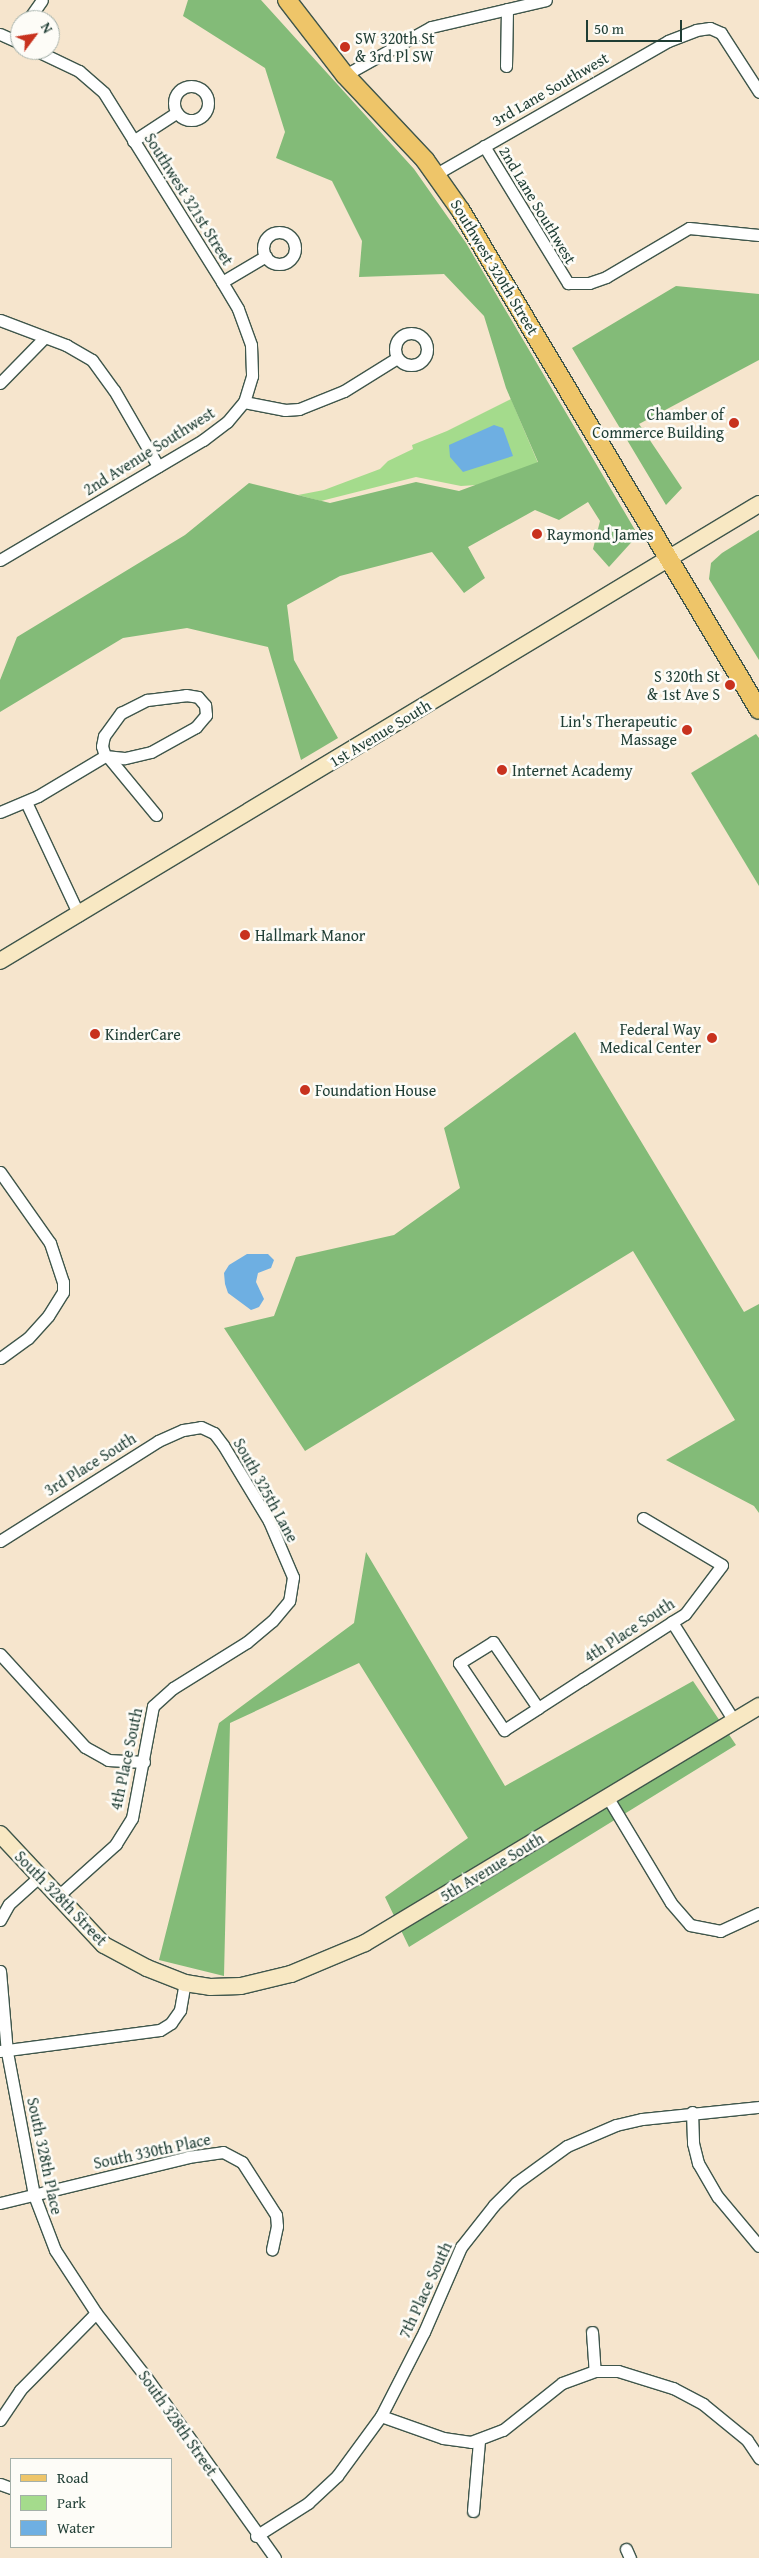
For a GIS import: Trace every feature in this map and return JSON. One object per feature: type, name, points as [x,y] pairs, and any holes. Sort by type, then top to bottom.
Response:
[{"type":"main road","name":"Southwest 320th Street","points":[[287,0],[345,75],[436,174],[515,299],[667,559],[759,710]]},
{"type":"street","points":[[345,75],[431,27],[546,0]]},
{"type":"street","points":[[506,66],[507,9]]},
{"type":"street","name":"3rd Lane Southwest","points":[[436,174],[687,32],[703,28],[716,30],[732,48],[759,92]]},
{"type":"street","name":"Southwest 321st Street","points":[[53,60],[93,82],[104,93],[238,309],[251,345],[252,376],[244,402]]},
{"type":"street","points":[[133,141],[176,112]]},
{"type":"street","name":"2nd Lane Southwest","points":[[484,146],[568,283],[589,283],[606,276],[690,228],[759,235]]},
{"type":"street","points":[[222,282],[266,256]]},
{"type":"street","points":[[0,320],[44,337],[92,360],[114,390],[158,466]]},
{"type":"street","points":[[0,383],[44,337]]},
{"type":"street","points":[[244,402],[285,410],[299,409],[344,390],[397,358]]},
{"type":"street","name":"2nd Avenue Southwest","points":[[0,560],[228,422],[244,402]]},
{"type":"street","name":"1st Avenue South","points":[[0,961],[759,504]]},
{"type":"street","points":[[0,812],[26,802],[107,757],[142,754],[179,739],[203,720],[205,704],[198,697],[186,695],[155,698],[133,706],[121,713],[107,729],[102,746],[107,757],[156,815]]},
{"type":"street","points":[[26,802],[79,915]]},
{"type":"street","points":[[0,1172],[50,1243],[63,1282],[58,1302],[28,1338],[0,1358]]},
{"type":"street","name":"3rd Place South","points":[[0,1540],[158,1441],[183,1430],[201,1427]]},
{"type":"street","name":"South 325th Lane","points":[[201,1427],[219,1439],[269,1521],[293,1577],[293,1588],[287,1605]]},
{"type":"street","name":"4th Place South","points":[[538,1708],[493,1642],[459,1663],[504,1730],[672,1622],[691,1609],[722,1565],[643,1518]]},
{"type":"street","name":"4th Place South","points":[[57,1897],[103,1856],[125,1831],[137,1802],[152,1709],[158,1700],[247,1642],[287,1605]]},
{"type":"street","points":[[672,1622],[734,1721]]},
{"type":"street","points":[[2,1658],[85,1747],[108,1760],[144,1762]]},
{"type":"street","name":"5th Avenue South","points":[[210,1987],[265,1982],[349,1950],[608,1798],[759,1706]]},
{"type":"street","points":[[608,1798],[671,1903],[690,1925],[720,1931],[759,1913]]},
{"type":"street","name":"South 328th Street","points":[[0,1834],[104,1945],[147,1968],[185,1983],[210,1987]]},
{"type":"street","points":[[0,1920],[9,1904],[39,1877]]},
{"type":"street","name":"South 328th Place","points":[[0,1971],[3,2051],[34,2195],[55,2250],[96,2313]]},
{"type":"street","points":[[3,2051],[160,2030],[171,2023],[180,2010],[185,1983]]},
{"type":"street","name":"7th Place South","points":[[256,2536],[319,2495],[337,2476],[381,2416],[424,2332],[462,2247],[494,2205],[516,2183],[541,2163],[592,2133],[642,2118],[759,2107]]},
{"type":"street","points":[[692,2112],[693,2143],[698,2163],[718,2197],[759,2246]]},
{"type":"street","name":"South 330th Place","points":[[0,2203],[201,2154],[230,2154],[246,2167],[276,2215],[278,2226],[272,2249]]},
{"type":"street","points":[[0,2420],[20,2390],[96,2313]]},
{"type":"street","name":"South 328th Street","points":[[96,2313],[146,2377],[256,2536],[275,2558]]},
{"type":"street","points":[[592,2332],[595,2371]]},
{"type":"street","points":[[381,2416],[453,2441],[479,2441],[516,2422],[556,2386],[595,2371],[631,2374],[673,2388],[703,2404],[747,2440],[759,2458]]},
{"type":"street","points":[[473,2510],[479,2441]]},
{"type":"green space","points":[[188,0],[261,0],[414,169],[466,243],[638,535],[609,567],[593,549],[600,521],[588,502],[559,520],[535,510],[468,547],[485,578],[464,593],[432,552],[340,576],[287,605],[294,660],[338,738],[301,760],[268,647],[187,628],[123,638],[0,712],[0,680],[17,637],[185,535],[249,483],[330,503],[416,482],[459,491],[538,462],[506,388],[484,316],[444,274],[359,277],[362,241],[332,181],[276,158],[285,132],[265,68],[183,16]]},
{"type":"green space","points":[[676,286],[759,294],[759,360],[639,424],[682,488],[666,505],[572,348]]},
{"type":"green space","points":[[511,399],[538,463],[477,485],[461,486],[416,477],[321,501],[298,495],[324,490],[380,469],[388,461],[413,449],[412,445],[447,431]]},
{"type":"green space","points":[[759,530],[759,660],[709,579],[711,563],[722,553]]},
{"type":"green space","points":[[756,734],[759,738],[759,886],[691,773]]},
{"type":"green space","points":[[575,1032],[744,1312],[759,1304],[759,1513],[754,1506],[666,1460],[735,1420],[633,1251],[305,1451],[224,1328],[274,1316],[296,1257],[394,1235],[460,1188],[444,1128]]},
{"type":"green space","points":[[366,1552],[505,1786],[693,1681],[736,1745],[409,1947],[385,1897],[468,1838],[359,1663],[230,1723],[224,1976],[159,1960],[219,1723],[354,1623]]},
{"type":"water","points":[[494,425],[503,428],[513,456],[463,472],[450,457],[449,445]]},
{"type":"water","points":[[247,1254],[268,1254],[274,1260],[271,1268],[258,1273],[256,1282],[264,1299],[259,1307],[251,1310],[228,1293],[224,1273],[229,1265]]},
{"type":"place","name":"SW 320th St & 3rd Pl SW","points":[[345,47]]},
{"type":"place","name":"Chamber of Commerce Building","points":[[734,423]]},
{"type":"place","name":"Raymond James","points":[[537,534]]},
{"type":"place","name":"S 320th St & 1st Ave S","points":[[730,685]]},
{"type":"place","name":"Lin's Therapeutic Massage","points":[[687,730]]},
{"type":"place","name":"Internet Academy","points":[[502,770]]},
{"type":"place","name":"Hallmark Manor","points":[[245,935]]},
{"type":"place","name":"KinderCare","points":[[95,1034]]},
{"type":"place","name":"Federal Way Medical Center","points":[[712,1038]]},
{"type":"place","name":"Foundation House","points":[[305,1090]]}]
